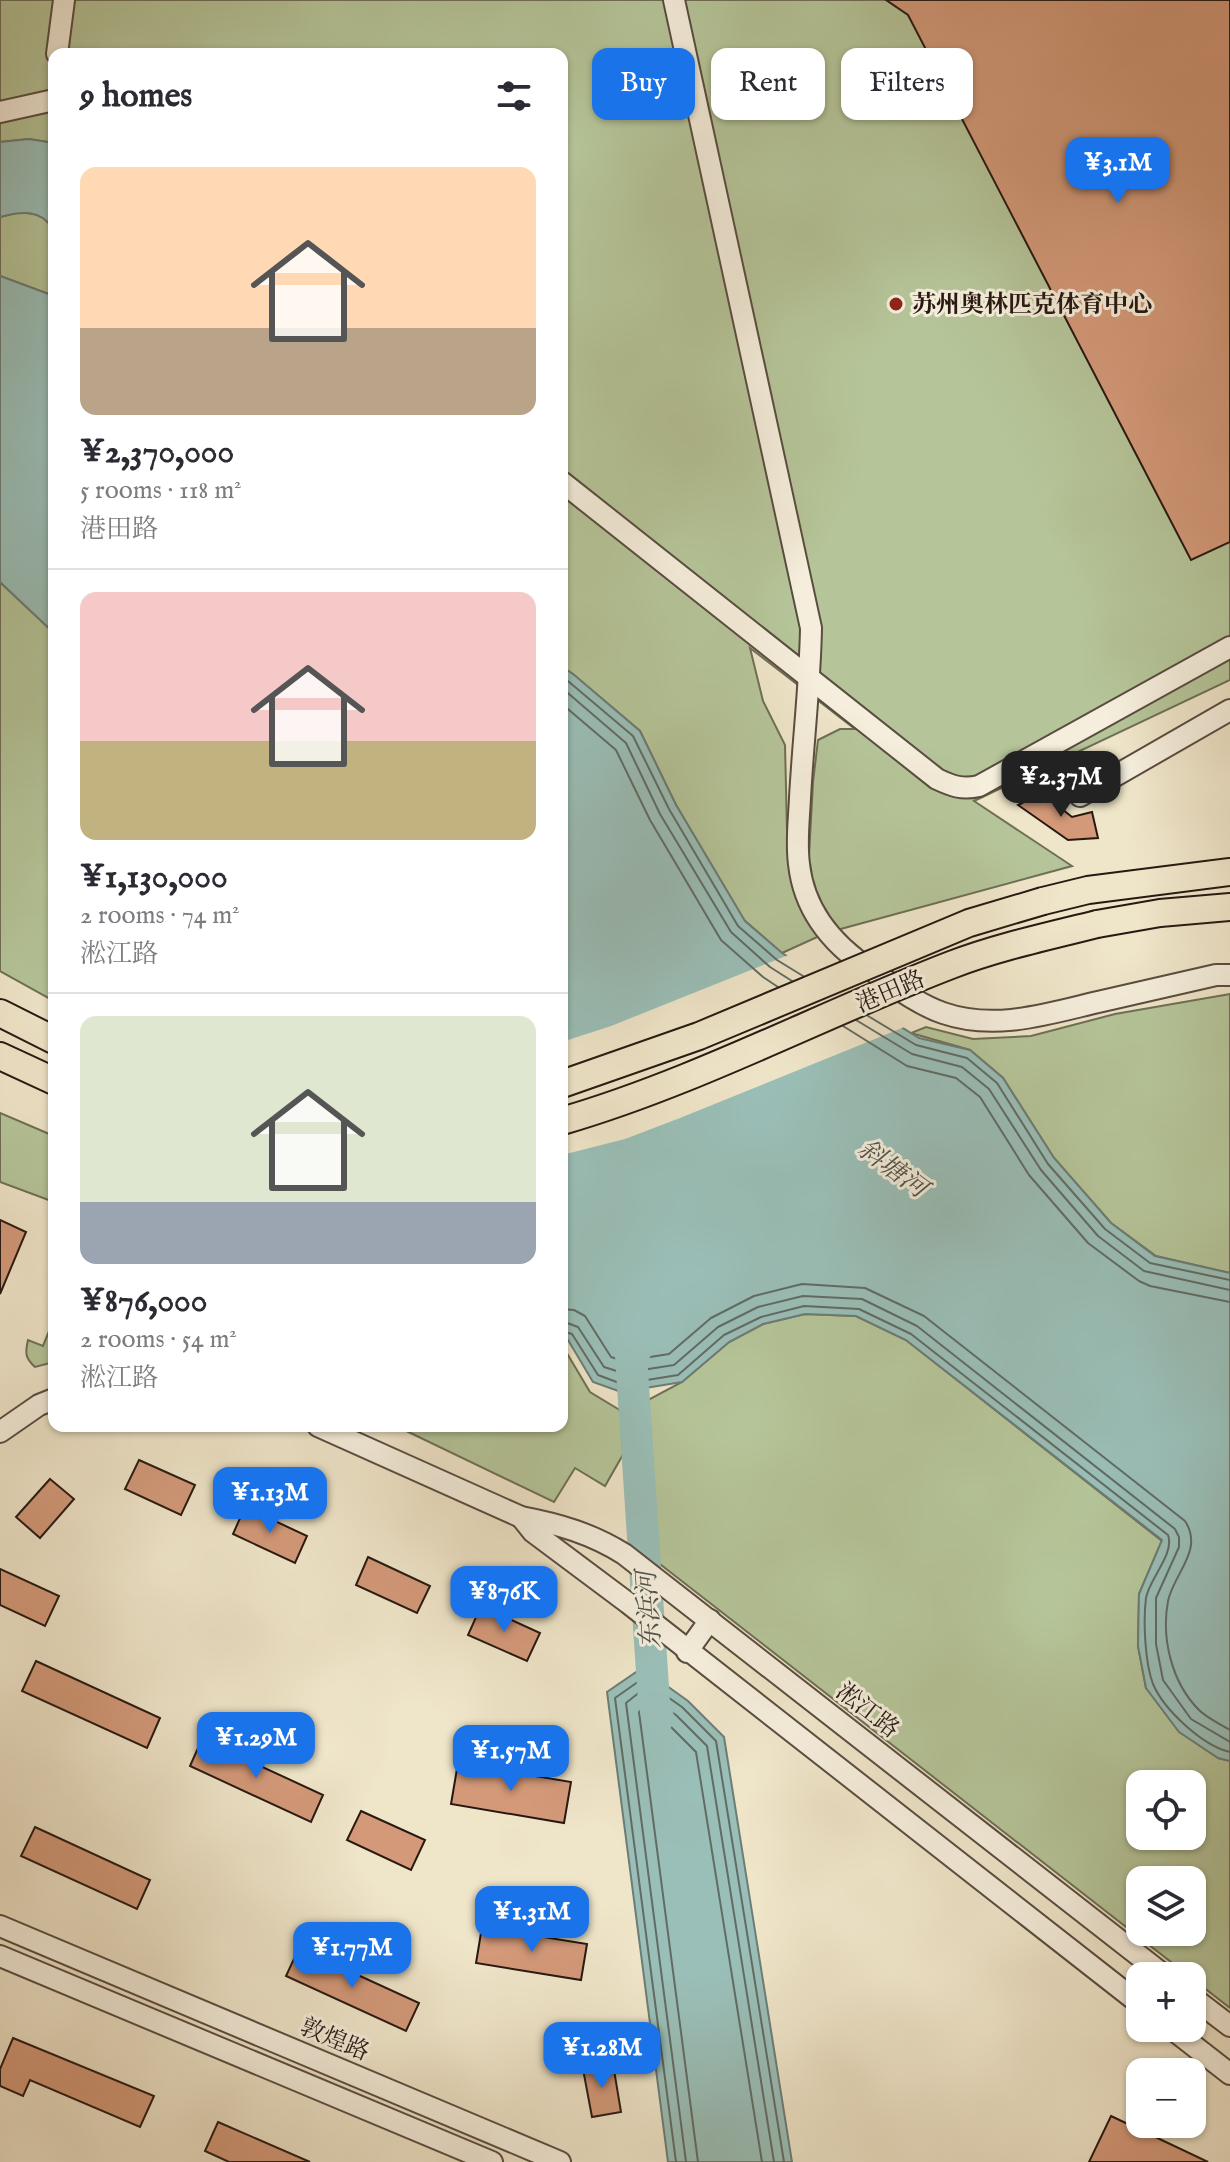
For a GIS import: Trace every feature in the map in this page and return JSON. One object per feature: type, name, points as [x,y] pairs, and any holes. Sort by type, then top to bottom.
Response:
[{"type":"main road","name":"港田路","points":[[568,1082],[699,1036],[969,923],[1088,890],[1230,872]]},
{"type":"main road","name":"港田路","points":[[568,1119],[694,1074],[953,964],[1097,924],[1160,913],[1230,907]]},
{"type":"main road","points":[[0,1013],[48,1037]]},
{"type":"main road","points":[[0,1056],[48,1078]]},
{"type":"street","points":[[58,48],[64,0]]},
{"type":"street","points":[[674,0],[811,628],[797,849],[802,885],[813,912],[826,933],[848,955],[918,1002],[967,1019],[1019,1020],[1216,975],[1230,975]]},
{"type":"street","points":[[0,112],[48,101]]},
{"type":"street","points":[[568,487],[937,779],[967,789],[979,786],[1230,647]]},
{"type":"street","points":[[1080,796],[1230,710]]},
{"type":"street","points":[[0,1432],[48,1401]]},
{"type":"street","name":"淞江路","points":[[331,1432],[521,1517],[584,1533],[624,1554],[1147,1962]]},
{"type":"street","name":"淞江路","points":[[521,1517],[533,1532],[1126,1993]]},
{"type":"street","points":[[687,1652],[710,1620]]},
{"type":"street","name":"敦煌路","points":[[0,1926],[560,2162]]},
{"type":"street","points":[[0,1956],[493,2162],[504,2138]]},
{"type":"street","points":[[1206,2008],[1230,2026]]},
{"type":"street","points":[[1189,2042],[1230,2074]]},
{"type":"green space","name":"苏州奥林匹克体育中心","points":[[0,0],[1230,0],[1230,680],[974,801],[1072,866],[826,933],[782,953],[744,920],[676,805],[640,731],[568,671],[568,48],[48,48],[48,142],[29,139],[0,142]],"holes":[[[750,648],[855,729],[840,729],[818,740],[808,875],[819,914],[787,830],[785,745],[763,701]]]},
{"type":"green space","points":[[20,212],[41,215],[48,223],[48,294],[0,276],[0,217]]},
{"type":"green space","points":[[0,582],[48,627],[48,998],[0,971]]},
{"type":"green space","points":[[1230,994],[1230,1273],[1156,1256],[1111,1223],[1054,1158],[1003,1078],[970,1050],[911,1033],[926,1027],[973,1039],[1031,1036],[1115,1014]]},
{"type":"green space","points":[[0,1113],[48,1133],[48,1200],[0,1182]]},
{"type":"green space","points":[[805,1314],[856,1316],[906,1340],[1162,1541],[1139,1594],[1138,1646],[1146,1688],[1218,1758],[1230,1761],[1230,2008],[1206,1989],[1206,1962],[1171,1962],[1150,1946],[1206,1946],[1206,1866],[1126,1866],[1126,1927],[656,1561],[648,1400],[682,1382],[729,1342],[763,1324]]},
{"type":"green space","points":[[48,1334],[48,1364],[35,1367],[27,1355],[28,1340],[43,1346]]},
{"type":"green space","points":[[568,1355],[590,1392],[623,1412],[629,1444],[605,1486],[575,1468],[554,1502],[408,1432],[568,1432]]},
{"type":"water","points":[[29,139],[48,142],[48,221],[30,213],[0,217],[0,142]]},
{"type":"water","points":[[0,276],[48,294],[48,627],[0,582]]},
{"type":"water","name":"斜塘河","points":[[568,671],[640,731],[676,805],[745,921],[782,953],[919,1038],[970,1050],[1003,1078],[1054,1158],[1111,1223],[1155,1256],[1230,1273],[1230,1761],[1218,1758],[1179,1732],[1146,1688],[1138,1646],[1139,1594],[1162,1540],[906,1340],[856,1316],[805,1314],[763,1324],[729,1342],[682,1382],[621,1392],[593,1382],[568,1340]]},
{"type":"water","points":[[642,1668],[688,1701],[724,1737],[792,2162],[668,2162],[607,1692]]},
{"type":"pier","points":[[791,954],[907,1026],[625,1139],[568,1153],[568,1040]]},
{"type":"building","points":[[886,0],[1230,0],[1230,542],[1191,560],[963,120],[973,120],[973,48],[925,48],[908,15]]},
{"type":"building","points":[[1042,793],[1072,817],[1092,812],[1098,838],[1068,840],[1018,805]]},
{"type":"building","points":[[0,1220],[26,1232],[0,1294]]},
{"type":"building","points":[[139,1460],[195,1485],[181,1515],[125,1489]]},
{"type":"building","points":[[50,1479],[74,1499],[40,1538],[16,1517]]},
{"type":"building","points":[[245,1507],[307,1536],[295,1563],[233,1534]]},
{"type":"building","points":[[368,1557],[430,1586],[417,1613],[356,1585]]},
{"type":"building","points":[[0,1569],[59,1596],[45,1626],[0,1605]]},
{"type":"building","points":[[481,1606],[540,1633],[527,1661],[468,1635]]},
{"type":"building","points":[[36,1661],[160,1718],[147,1748],[22,1691]]},
{"type":"building","points":[[202,1739],[323,1795],[311,1822],[190,1766]]},
{"type":"building","points":[[458,1763],[571,1782],[564,1823],[451,1804]]},
{"type":"building","points":[[361,1811],[425,1840],[411,1870],[347,1840]]},
{"type":"building","points":[[35,1827],[150,1880],[137,1909],[21,1856]]},
{"type":"building","points":[[482,1927],[587,1944],[581,1980],[476,1963]]},
{"type":"building","points":[[299,1948],[419,2003],[406,2031],[286,1976]]},
{"type":"building","points":[[13,2038],[154,2096],[140,2127],[30,2080],[23,2096],[0,2086],[0,2069]]},
{"type":"building","points":[[613,2064],[621,2112],[592,2117],[583,2069]]},
{"type":"building","points":[[1111,2116],[1126,2123],[1126,2138],[1157,2138],[1208,2162],[1089,2162]]},
{"type":"building","points":[[218,2122],[310,2162],[229,2162],[205,2151]]},
{"type":"waterway","name":"东浜河","points":[[637,1348],[631,1356],[654,1702],[658,1718]]},
{"type":"place","name":"苏州奥林匹克体育中心","points":[[896,304]]}]
